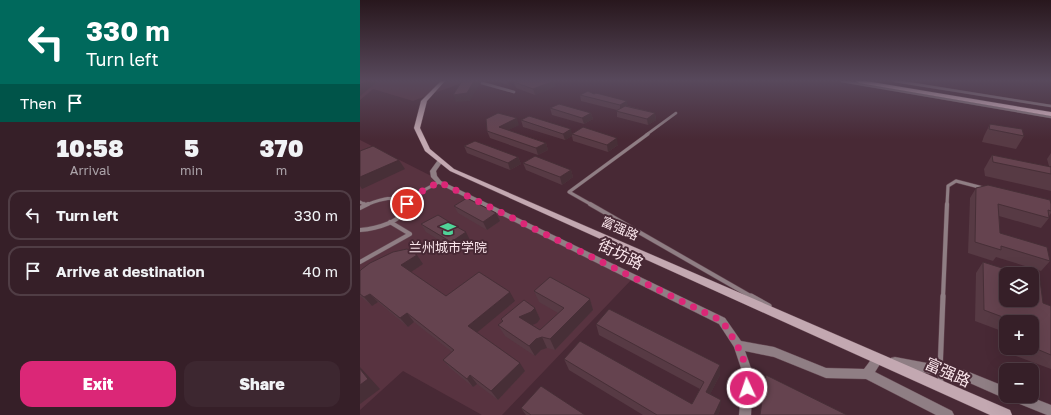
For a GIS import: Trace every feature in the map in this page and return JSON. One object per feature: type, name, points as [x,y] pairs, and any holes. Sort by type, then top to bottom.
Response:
[{"type":"main road","name":"富强路","points":[[425,100],[417,128],[427,150],[452,170],[1005,415]]},
{"type":"main road","points":[[974,100],[1051,114]]},
{"type":"main road","points":[[1004,100],[1051,108]]},
{"type":"street","points":[[439,182],[434,177],[433,171],[440,161]]},
{"type":"street","name":"街坊路","points":[[439,182],[722,321],[738,345],[748,374],[745,415]]},
{"type":"street","points":[[738,345],[774,352],[826,373],[867,374],[948,415]]},
{"type":"street","points":[[867,374],[878,359]]},
{"type":"street","name":"富强路","points":[[878,359],[964,375],[999,390]]},
{"type":"street","points":[[1030,403],[1051,412]]},
{"type":"lane","points":[[957,100],[1051,117]]},
{"type":"lane","points":[[1008,100],[1051,108]]},
{"type":"lane","points":[[676,113],[569,192],[752,297],[852,348]]},
{"type":"lane","points":[[941,387],[940,371],[948,186],[956,181],[985,188]]},
{"type":"lane","points":[[404,201],[439,182]]},
{"type":"lane","points":[[360,208],[365,205],[397,198],[407,204],[405,210],[400,216],[390,222],[378,227],[360,230]]},
{"type":"lane","points":[[360,202],[365,205]]},
{"type":"lane","points":[[360,262],[410,234],[390,222]]},
{"type":"shaded area","name":"兰州城市学院","points":[[360,140],[633,278],[502,415],[482,415],[403,371],[360,410]]},
{"type":"building","points":[[601,100],[627,101],[620,105]]},
{"type":"building","points":[[559,104],[591,113],[582,118],[550,108]]},
{"type":"building","points":[[625,106],[655,113],[647,119],[616,111]]},
{"type":"building","points":[[498,113],[517,118],[499,127],[546,143],[536,148],[487,131],[486,119]]},
{"type":"building","points":[[529,116],[571,129],[563,134],[521,120]]},
{"type":"building","points":[[990,124],[1022,129],[1024,136],[989,129]]},
{"type":"building","points":[[583,127],[617,138],[607,145],[572,134]]},
{"type":"building","points":[[475,141],[518,157],[508,163],[464,146]]},
{"type":"building","points":[[373,146],[399,160],[360,177],[360,151]]},
{"type":"building","points":[[992,155],[1051,167],[1051,174],[993,162]]},
{"type":"building","points":[[535,156],[571,170],[560,177],[523,163]]},
{"type":"building","points":[[988,185],[1050,200],[1051,211],[1048,210],[1049,218],[998,204],[1000,233],[1047,247],[1050,261],[1001,246],[1001,250],[975,242],[976,188]]},
{"type":"building","points":[[467,198],[496,213],[483,222],[454,206]]},
{"type":"building","points":[[438,215],[466,232],[451,242],[421,224]]},
{"type":"building","points":[[407,249],[417,255],[401,265],[446,296],[479,272],[510,292],[468,326],[520,363],[491,391],[470,375],[467,379],[443,360],[454,350],[407,313],[400,318],[370,294],[364,297],[360,294],[360,271],[362,269],[370,263],[393,252]]},
{"type":"building","points":[[983,262],[999,267],[999,307],[1039,307],[1040,280],[1043,303],[1051,306],[1051,355],[1039,350],[1039,315],[999,316],[984,310]]},
{"type":"building","points":[[550,277],[590,299],[550,339],[542,337],[536,339],[529,346],[498,325],[503,321],[501,319],[524,300],[535,308],[531,312],[519,317],[540,330],[564,308],[534,291]]},
{"type":"building","points":[[609,309],[720,365],[706,392],[721,400],[714,415],[657,415],[564,359],[580,341],[692,404],[704,382],[596,324]]},
{"type":"building","points":[[360,369],[368,379],[360,385]]},
{"type":"building","points":[[766,375],[847,415],[760,415]]},
{"type":"building","points":[[541,386],[585,415],[531,415],[521,408]]},
{"type":"place","name":"兰州城市学院","points":[[448,229]]},
{"type":"route","points":[[407,204],[404,201],[439,182],[722,321],[738,345],[748,374],[747,388]]}]
